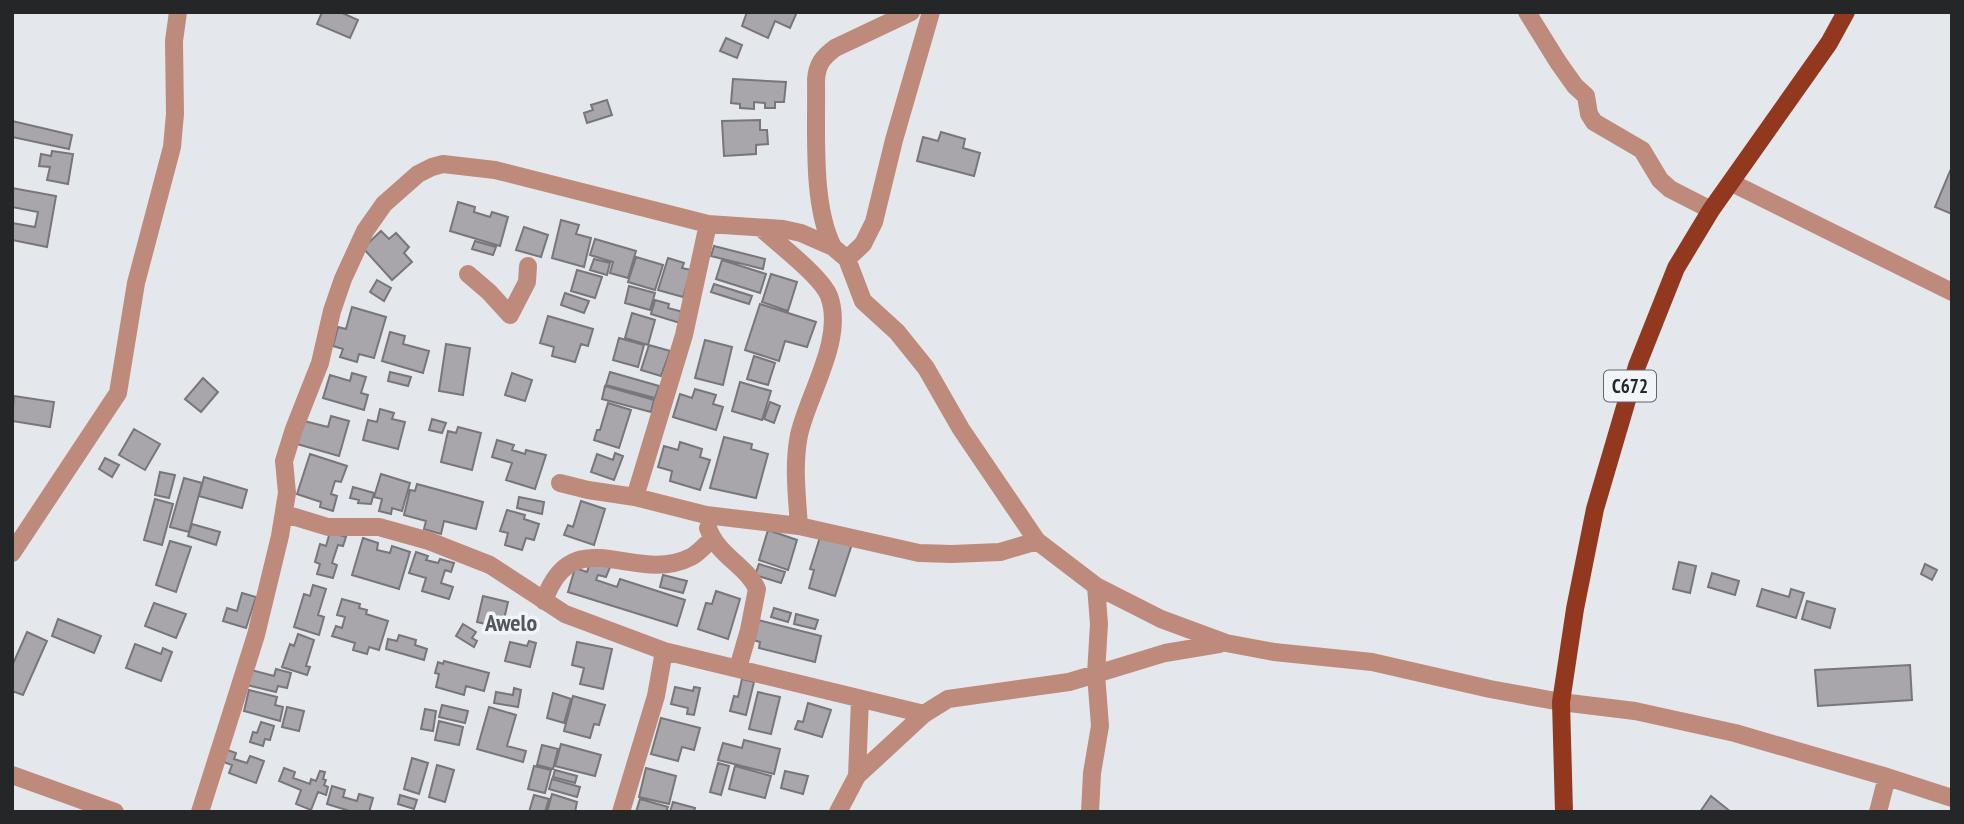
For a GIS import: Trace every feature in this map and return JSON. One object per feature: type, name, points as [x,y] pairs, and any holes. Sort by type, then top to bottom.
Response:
[{"type":"main road","name":"C672","points":[[1564,812],[1561,702],[1586,551],[1614,440],[1637,366],[1676,268],[1711,210],[1829,43],[1846,12]]},
{"type":"street","points":[[12,553],[118,393],[136,283],[172,147],[175,114],[174,41],[178,12]]},
{"type":"street","points":[[911,12],[835,48],[824,56],[818,66],[816,80],[820,190],[825,228],[863,301],[902,338],[926,368],[961,429],[1037,541],[1096,586],[1161,619],[1226,643],[1274,652],[1372,662],[1490,689],[1561,702],[1635,711],[1735,733],[1952,798]]},
{"type":"street","points":[[200,812],[256,635],[285,514],[287,494],[284,461],[320,363],[342,279],[373,218],[384,204],[418,174],[443,164],[495,170],[708,224],[783,229],[800,233],[840,253],[863,244],[874,222],[894,140],[931,12]]},
{"type":"street","points":[[1527,12],[1558,62],[1575,86],[1586,96],[1589,114],[1594,122],[1642,150],[1660,180],[1670,188],[1711,210]]},
{"type":"street","points":[[1732,183],[1952,292]]},
{"type":"street","points":[[635,496],[684,335],[708,224]]},
{"type":"street","points":[[761,228],[823,286],[831,305],[832,323],[827,352],[799,435],[795,465],[799,526]]},
{"type":"street","points":[[468,274],[510,316],[527,282],[528,266]]},
{"type":"street","points":[[560,483],[588,490],[635,496],[706,515],[799,526],[932,554],[1000,552],[1037,541]]},
{"type":"street","points":[[285,514],[328,527],[379,527],[407,534],[490,565],[565,614],[664,651],[924,714]]},
{"type":"street","points":[[706,515],[712,539],[750,578],[757,589],[738,668]]},
{"type":"street","points":[[544,601],[564,565],[577,560],[594,557],[627,563],[664,563],[692,556],[712,539]]},
{"type":"street","points":[[1090,812],[1092,773],[1100,726],[1096,674],[1099,624],[1096,586]]},
{"type":"street","points":[[838,812],[857,776],[924,714],[947,699],[1051,685],[1165,653],[1226,643]]},
{"type":"street","points":[[621,812],[656,696],[664,651]]},
{"type":"street","points":[[857,776],[860,699]]},
{"type":"street","points":[[12,775],[116,812]]},
{"type":"street","points":[[1878,812],[1887,777]]},
{"type":"building","points":[[322,12],[340,12],[358,20],[350,38],[317,24]]},
{"type":"building","points":[[747,12],[797,12],[790,28],[775,21],[768,38],[742,26]]},
{"type":"building","points":[[726,38],[742,45],[737,58],[720,51]]},
{"type":"building","points":[[733,79],[786,82],[784,102],[775,102],[775,108],[765,108],[765,103],[754,102],[754,109],[740,108],[740,104],[731,103]]},
{"type":"building","points":[[607,100],[612,115],[587,123],[584,113],[593,110],[591,105]]},
{"type":"building","points":[[760,120],[760,130],[767,130],[768,144],[756,145],[756,154],[724,156],[722,121]]},
{"type":"building","points":[[12,121],[72,135],[69,149],[12,137]]},
{"type":"building","points":[[941,132],[965,139],[963,148],[980,153],[974,176],[917,161],[923,137],[938,141]]},
{"type":"building","points":[[52,151],[73,154],[68,184],[47,180],[50,167],[39,166],[41,154],[51,156]]},
{"type":"building","points":[[1950,171],[1952,172],[1952,214],[1935,207]]},
{"type":"building","points":[[12,188],[56,196],[47,247],[12,240],[12,223],[35,227],[38,212],[12,207]]},
{"type":"building","points":[[458,202],[475,207],[474,212],[490,217],[492,212],[508,217],[500,246],[450,231]]},
{"type":"building","points":[[561,220],[579,225],[576,234],[591,238],[584,267],[552,258]]},
{"type":"building","points":[[524,227],[548,235],[541,257],[516,250]]},
{"type":"building","points":[[381,231],[389,239],[396,233],[409,247],[404,253],[412,262],[392,280],[363,248]]},
{"type":"building","points":[[595,239],[636,251],[628,278],[610,273],[613,262],[590,255]]},
{"type":"building","points":[[475,241],[496,247],[493,255],[472,249]]},
{"type":"building","points":[[714,246],[765,259],[763,269],[711,256]]},
{"type":"building","points":[[636,257],[663,265],[655,290],[628,282]]},
{"type":"building","points":[[668,258],[684,263],[682,268],[691,270],[683,297],[658,290]]},
{"type":"building","points":[[594,259],[610,263],[607,275],[590,270]]},
{"type":"building","points":[[722,260],[766,274],[760,293],[716,279]]},
{"type":"building","points":[[577,270],[602,277],[595,298],[571,291]]},
{"type":"building","points":[[771,274],[797,282],[788,311],[762,302]]},
{"type":"building","points":[[377,280],[391,288],[384,301],[370,292]]},
{"type":"building","points":[[714,284],[752,296],[749,304],[711,292]]},
{"type":"building","points":[[629,286],[655,293],[650,310],[625,303]]},
{"type":"building","points":[[565,293],[589,301],[584,313],[561,305]]},
{"type":"building","points":[[655,300],[669,304],[668,308],[683,312],[680,323],[651,314]]},
{"type":"building","points":[[760,304],[816,322],[807,347],[785,341],[779,361],[745,350]]},
{"type":"building","points":[[352,307],[386,317],[374,358],[359,354],[357,362],[340,357],[343,349],[333,346],[338,327],[346,329]]},
{"type":"building","points":[[632,313],[655,320],[648,345],[625,338]]},
{"type":"building","points":[[548,316],[593,329],[588,346],[581,344],[575,362],[552,356],[554,347],[540,343]]},
{"type":"building","points":[[390,332],[405,336],[403,344],[429,351],[423,373],[382,361]]},
{"type":"building","points":[[619,338],[644,345],[638,367],[613,360]]},
{"type":"building","points":[[705,340],[732,347],[723,385],[695,378]]},
{"type":"building","points":[[446,344],[470,348],[463,395],[439,391]]},
{"type":"building","points":[[649,345],[670,351],[661,376],[641,370]]},
{"type":"building","points":[[754,356],[775,363],[768,385],[747,379]]},
{"type":"building","points":[[390,372],[411,377],[408,386],[388,381]]},
{"type":"building","points":[[610,372],[659,386],[655,398],[606,385]]},
{"type":"building","points":[[352,373],[366,377],[361,393],[368,395],[364,410],[323,398],[330,375],[350,381]]},
{"type":"building","points":[[512,373],[532,380],[525,401],[505,395]]},
{"type":"building","points":[[203,378],[218,392],[201,412],[185,399]]},
{"type":"building","points":[[740,382],[771,391],[762,420],[732,411]]},
{"type":"building","points":[[605,386],[654,400],[651,412],[602,399]]},
{"type":"building","points":[[695,389],[716,395],[713,404],[723,407],[716,430],[673,417],[680,394],[692,398]]},
{"type":"building","points":[[14,396],[54,402],[50,427],[12,421]]},
{"type":"building","points":[[770,402],[780,406],[774,423],[764,419]]},
{"type":"building","points":[[608,403],[631,410],[619,448],[594,440]]},
{"type":"building","points":[[380,409],[394,413],[392,419],[405,422],[398,449],[363,440],[368,420],[377,422]]},
{"type":"building","points":[[331,416],[349,421],[339,456],[290,442],[296,419],[328,427]]},
{"type":"building","points":[[432,419],[446,423],[442,433],[429,430]]},
{"type":"building","points":[[458,427],[481,433],[472,470],[441,462],[448,431],[456,433]]},
{"type":"building","points":[[134,429],[160,444],[145,470],[119,455]]},
{"type":"building","points":[[724,437],[752,444],[751,449],[768,454],[756,498],[710,488]]},
{"type":"building","points":[[497,440],[514,445],[512,450],[525,454],[526,450],[546,455],[535,489],[506,480],[512,463],[492,457]]},
{"type":"building","points":[[680,442],[702,449],[700,457],[710,460],[700,490],[670,481],[672,471],[658,467],[664,446],[678,450]]},
{"type":"building","points":[[615,453],[623,456],[614,480],[591,472],[597,454],[613,460]]},
{"type":"building","points":[[310,454],[347,466],[341,482],[335,481],[331,494],[337,496],[333,511],[320,507],[321,502],[297,494]]},
{"type":"building","points":[[105,458],[119,465],[112,477],[99,469]]},
{"type":"building","points":[[160,472],[175,475],[169,498],[155,495]]},
{"type":"building","points":[[381,474],[410,483],[402,511],[392,508],[391,514],[379,511],[382,499],[374,497]]},
{"type":"building","points":[[204,477],[247,490],[242,508],[199,496]]},
{"type":"building","points":[[184,478],[202,483],[189,532],[170,527]]},
{"type":"building","points":[[417,484],[483,502],[476,529],[444,521],[441,534],[424,529],[426,521],[404,515],[410,490],[415,491]]},
{"type":"building","points":[[353,487],[374,493],[371,504],[358,503],[359,500],[350,498]]},
{"type":"building","points":[[519,497],[544,502],[542,514],[517,508]]},
{"type":"building","points":[[155,499],[173,504],[162,545],[144,540]]},
{"type":"building","points":[[581,501],[605,509],[594,545],[564,535],[568,525],[573,527]]},
{"type":"building","points":[[507,510],[525,515],[524,519],[539,524],[534,540],[526,538],[522,550],[505,545],[508,533],[500,531]]},
{"type":"building","points":[[192,524],[220,532],[216,545],[188,536]]},
{"type":"building","points":[[768,530],[797,540],[788,570],[759,560]]},
{"type":"building","points":[[330,532],[346,537],[343,546],[338,545],[332,563],[337,565],[333,578],[317,574],[320,564],[315,562],[320,544],[326,546]]},
{"type":"building","points":[[821,534],[852,544],[835,596],[809,588],[814,570],[810,569]]},
{"type":"building","points":[[363,538],[378,543],[377,550],[390,553],[392,546],[410,552],[399,589],[352,575]]},
{"type":"building","points":[[170,541],[191,547],[176,592],[156,585]]},
{"type":"building","points":[[416,552],[428,556],[426,560],[438,563],[440,559],[454,563],[451,572],[445,570],[441,583],[453,587],[449,599],[422,591],[426,578],[409,573]]},
{"type":"building","points":[[591,560],[610,567],[606,577],[598,575],[596,580],[617,587],[620,579],[685,600],[677,626],[568,592],[575,568],[587,572]]},
{"type":"building","points":[[1679,562],[1696,566],[1690,593],[1673,589]]},
{"type":"building","points":[[759,564],[785,572],[781,583],[755,575]]},
{"type":"building","points":[[1925,564],[1937,570],[1932,580],[1921,574]]},
{"type":"building","points":[[1712,573],[1739,581],[1735,595],[1708,587]]},
{"type":"building","points":[[663,575],[687,581],[683,593],[660,587]]},
{"type":"building","points":[[313,585],[326,589],[318,615],[324,617],[319,635],[294,627],[304,594],[310,596]]},
{"type":"building","points":[[1762,589],[1789,597],[1791,589],[1804,593],[1796,618],[1757,606]]},
{"type":"building","points":[[716,591],[740,599],[728,639],[698,629],[706,603],[712,604]]},
{"type":"building","points":[[242,593],[256,597],[246,628],[223,621],[227,608],[237,611]]},
{"type":"building","points":[[483,596],[508,602],[502,628],[477,622]]},
{"type":"building","points":[[342,599],[360,604],[359,608],[367,610],[366,614],[388,621],[379,650],[369,647],[367,654],[353,650],[355,643],[332,636],[336,626],[342,628],[345,617],[337,615]]},
{"type":"building","points":[[1807,601],[1835,609],[1830,628],[1802,619]]},
{"type":"building","points":[[154,603],[186,614],[176,638],[145,626]]},
{"type":"building","points":[[774,608],[791,613],[788,622],[771,617]]},
{"type":"building","points":[[796,614],[818,620],[815,629],[794,624]]},
{"type":"building","points":[[58,619],[101,636],[94,653],[52,636]]},
{"type":"building","points":[[758,620],[821,636],[815,662],[759,648],[760,642],[753,640]]},
{"type":"building","points":[[463,624],[476,632],[472,638],[477,641],[474,647],[456,636]]},
{"type":"building","points":[[27,632],[47,641],[23,695],[12,691],[12,666]]},
{"type":"building","points":[[298,634],[314,640],[306,666],[310,667],[307,675],[282,667],[290,644],[294,646]]},
{"type":"building","points":[[399,635],[416,640],[415,645],[427,649],[424,660],[386,649],[388,639],[397,641]]},
{"type":"building","points":[[529,641],[536,643],[530,667],[505,661],[510,642],[527,646]]},
{"type":"building","points":[[577,642],[612,649],[603,689],[580,684],[584,668],[572,665]]},
{"type":"building","points":[[135,644],[161,654],[163,648],[172,652],[161,681],[126,668]]},
{"type":"building","points":[[444,661],[489,673],[484,691],[466,686],[464,695],[436,687],[439,674],[435,673],[438,662],[443,664]]},
{"type":"building","points":[[1910,665],[1912,700],[1818,706],[1815,670]]},
{"type":"building","points":[[276,669],[291,673],[287,688],[278,686],[276,692],[247,685],[251,670],[274,676]]},
{"type":"building","points":[[742,679],[754,682],[746,715],[730,711],[734,696],[738,697]]},
{"type":"building","points":[[675,687],[693,691],[694,687],[700,688],[694,715],[687,714],[688,708],[671,704]]},
{"type":"building","points":[[514,688],[521,690],[518,707],[494,703],[496,692],[513,695]]},
{"type":"building","points":[[249,690],[277,697],[275,705],[283,707],[280,721],[244,711]]},
{"type":"building","points":[[758,692],[780,697],[771,734],[749,729]]},
{"type":"building","points":[[553,693],[571,699],[564,723],[547,718]]},
{"type":"building","points":[[573,696],[605,705],[599,725],[594,724],[590,738],[564,731]]},
{"type":"building","points":[[808,703],[831,710],[822,737],[795,729],[798,721],[803,722]]},
{"type":"building","points":[[442,705],[468,711],[465,723],[439,717]]},
{"type":"building","points":[[287,707],[304,711],[299,731],[282,727]]},
{"type":"building","points":[[489,707],[516,715],[507,746],[526,751],[523,762],[477,749]]},
{"type":"building","points":[[425,709],[436,711],[433,731],[421,729]]},
{"type":"building","points":[[661,718],[700,728],[694,750],[682,747],[678,761],[651,754]]},
{"type":"building","points":[[439,721],[463,727],[459,745],[435,740]]},
{"type":"building","points":[[261,722],[274,726],[270,740],[265,739],[263,746],[250,742],[253,732],[257,733]]},
{"type":"building","points":[[744,740],[780,749],[774,774],[718,760],[723,743],[742,748]]},
{"type":"building","points":[[561,744],[601,755],[595,776],[555,766]]},
{"type":"building","points":[[542,745],[558,749],[553,769],[537,765]]},
{"type":"building","points":[[222,748],[236,753],[234,759],[247,763],[250,756],[264,761],[256,783],[229,773],[232,765],[218,760]]},
{"type":"building","points":[[412,758],[428,763],[419,794],[404,789]]},
{"type":"building","points":[[718,763],[729,766],[721,795],[710,792]]},
{"type":"building","points":[[437,765],[454,770],[445,802],[429,797]]},
{"type":"building","points":[[534,766],[551,770],[545,793],[528,789]]},
{"type":"building","points":[[735,766],[771,776],[765,798],[729,789]]},
{"type":"building","points":[[284,768],[295,772],[293,778],[310,784],[311,779],[316,781],[320,771],[325,772],[324,785],[328,787],[326,795],[318,792],[311,810],[296,804],[301,790],[279,781]]},
{"type":"building","points":[[646,768],[676,776],[669,804],[639,797]]},
{"type":"building","points":[[555,770],[577,776],[575,783],[553,777]]},
{"type":"building","points":[[785,771],[808,776],[803,794],[781,788]]},
{"type":"building","points":[[552,779],[580,787],[577,797],[549,789]]},
{"type":"building","points":[[332,786],[345,790],[343,797],[357,801],[359,794],[373,798],[369,812],[353,812],[327,804]]},
{"type":"building","points":[[552,794],[577,802],[575,812],[547,812]]},
{"type":"building","points":[[400,795],[417,800],[414,809],[398,804]]},
{"type":"building","points":[[534,795],[549,799],[545,812],[529,812]]},
{"type":"building","points":[[1711,796],[1731,812],[1700,812]]},
{"type":"building","points":[[640,799],[668,807],[666,812],[636,812]]},
{"type":"building","points":[[673,802],[695,808],[694,812],[670,812]]},
{"type":"district","name":"Awelo","points":[[511,622]]}]
